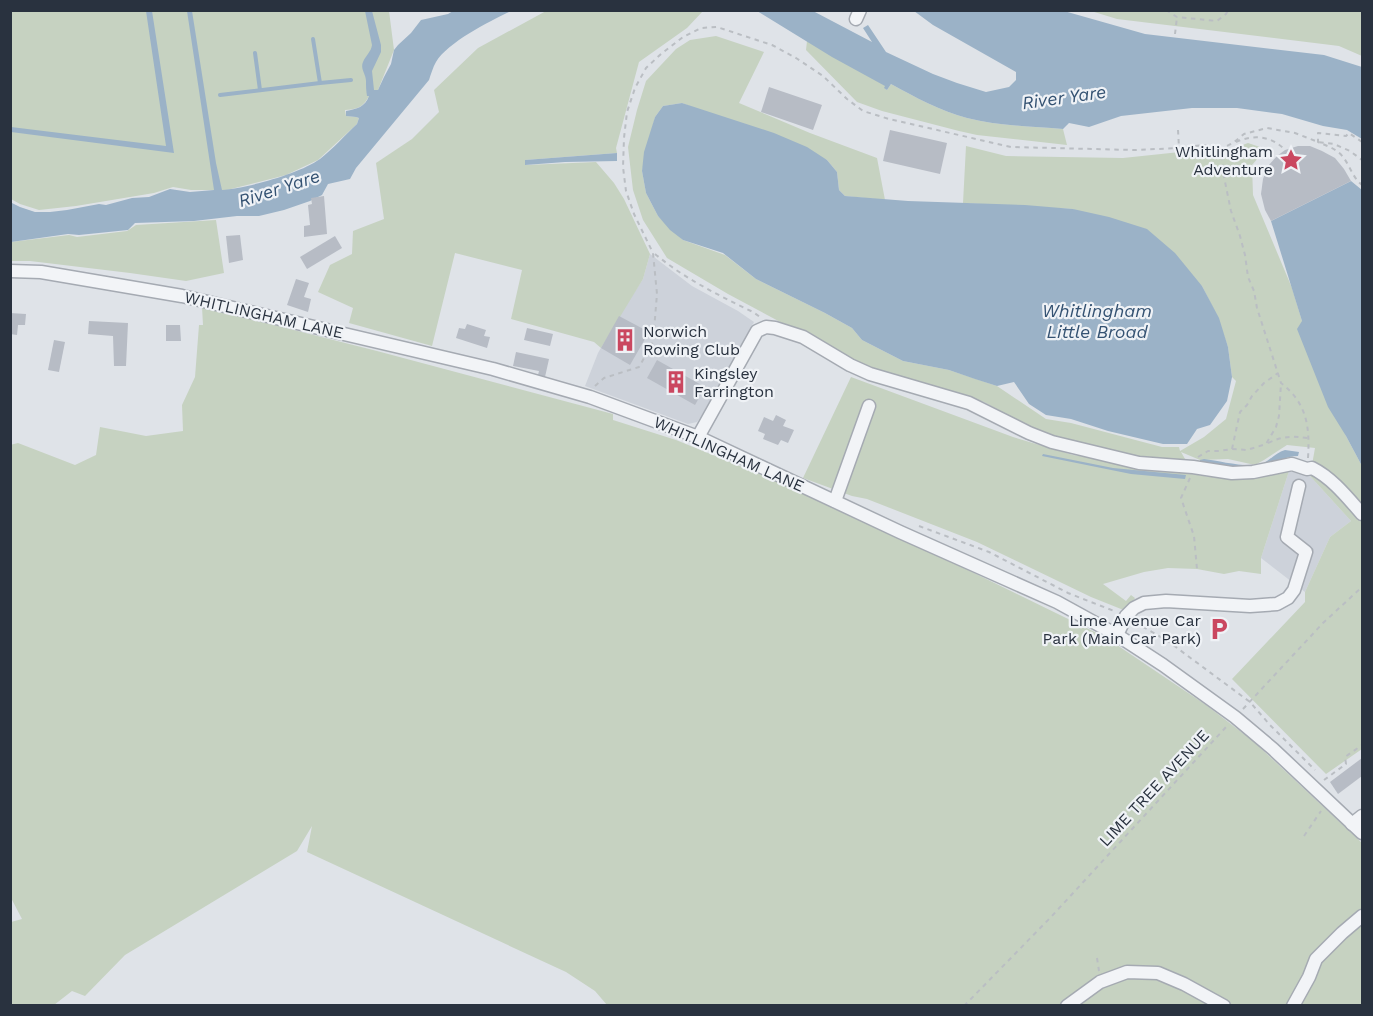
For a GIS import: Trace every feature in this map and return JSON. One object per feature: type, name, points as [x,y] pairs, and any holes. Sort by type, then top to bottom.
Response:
[{"type":"street","name":"WHITLINGHAM LANE","points":[[10,271],[41,272],[182,296],[493,369],[590,397],[698,437],[1057,602],[1117,635],[1235,717],[1274,749],[1362,833]]},
{"type":"street","points":[[698,437],[757,331],[766,327],[775,328],[803,337],[870,374],[969,403],[1052,442],[1139,463],[1232,473],[1253,472],[1292,464],[1307,469],[1312,468],[1322,473],[1341,490],[1362,514]]},
{"type":"street","points":[[835,501],[869,406]]},
{"type":"street","points":[[1117,635],[1126,616],[1134,608],[1144,603],[1166,601],[1250,606],[1277,604],[1288,598],[1296,584],[1306,552],[1287,537],[1299,486]]},
{"type":"street","points":[[1352,824],[1362,816]]},
{"type":"street","points":[[1293,1005],[1316,959],[1362,916]]},
{"type":"street","points":[[1067,1005],[1100,982],[1127,972],[1158,973],[1224,1005]]},
{"type":"path","points":[[1166,10],[1177,17],[1217,21],[1228,10]]},
{"type":"path","points":[[1176,34],[1177,17]]},
{"type":"path","points":[[590,397],[604,378],[639,367],[653,342],[657,294],[653,253],[634,214],[626,190],[623,167],[627,112],[634,88],[646,68],[661,54],[683,37],[701,28],[717,27],[772,45],[823,76],[863,111],[1011,147],[1134,150],[1203,145],[1221,149],[1245,138],[1261,137],[1273,140],[1285,150]]},
{"type":"path","points":[[1233,143],[1244,134],[1267,128],[1295,133],[1335,150],[1343,157],[1351,172],[1362,185]]},
{"type":"path","points":[[1178,130],[1179,148]]},
{"type":"path","points":[[1318,142],[1318,133],[1346,136],[1349,133],[1362,142]]},
{"type":"path","points":[[1318,142],[1334,144],[1350,151],[1362,160]]},
{"type":"path","points":[[1221,149],[1231,211],[1240,236],[1257,308],[1281,383],[1290,390],[1306,418],[1307,469]]},
{"type":"path","points":[[653,253],[693,282],[753,312],[775,328]]},
{"type":"path","points":[[1232,449],[1240,412],[1258,390],[1278,373]]},
{"type":"path","points":[[1266,444],[1276,439],[1292,436],[1308,438]]},
{"type":"path","name":"LIME TREE AVENUE","points":[[964,1005],[1051,916],[1323,623],[1362,587]]},
{"type":"path","points":[[1324,780],[1346,764],[1345,757],[1362,745]]},
{"type":"path","points":[[1304,836],[1328,801]]},
{"type":"shaded area","points":[[650,254],[692,286],[754,322],[697,422],[688,424],[585,386],[598,353],[643,279]]},
{"type":"shaded area","points":[[1289,471],[1310,476],[1351,521],[1330,537],[1305,592],[1261,558]]},
{"type":"green space","points":[[10,11],[389,11],[394,50],[378,90],[372,91],[359,107],[345,110],[346,116],[359,118],[357,124],[318,160],[286,175],[227,190],[191,190],[173,187],[154,193],[39,210],[11,199]]},
{"type":"green space","points":[[546,11],[703,11],[687,28],[639,62],[616,148],[617,153],[525,160],[526,165],[596,162],[624,199],[650,254],[643,279],[601,348],[594,342],[511,319],[522,270],[455,253],[432,346],[349,323],[353,308],[318,292],[330,265],[352,254],[353,231],[384,219],[376,163],[412,139],[439,112],[434,90],[478,48]]},
{"type":"green space","points":[[1091,11],[1362,11],[1362,56],[1339,46],[1117,19]]},
{"type":"green space","points":[[716,36],[764,52],[739,103],[877,158],[885,200],[845,196],[839,190],[837,172],[827,160],[682,103],[663,106],[655,117],[642,171],[646,193],[658,216],[683,240],[725,255],[756,279],[852,328],[862,340],[903,361],[949,370],[997,386],[1046,419],[1071,423],[1162,447],[1179,447],[1180,451],[1204,437],[1226,419],[1236,381],[1232,377],[1228,347],[1217,316],[1202,286],[1073,209],[963,203],[966,146],[1006,156],[1123,158],[1180,152],[1210,157],[1248,143],[1266,149],[1252,165],[1253,195],[1292,288],[1302,321],[1346,436],[1362,466],[1362,749],[1326,774],[1232,679],[1305,602],[1305,592],[1330,537],[1351,521],[1310,476],[1315,448],[1287,445],[1255,465],[1228,459],[1200,460],[1181,452],[1188,464],[1141,459],[1037,431],[984,402],[857,363],[728,294],[667,258],[643,220],[633,190],[628,147],[646,81],[676,49],[690,40]]},
{"type":"green space","points":[[807,41],[886,86],[887,90],[891,84],[937,108],[979,121],[1063,129],[1067,145],[977,135],[882,111],[857,102],[806,50]]},
{"type":"green space","points":[[216,220],[224,273],[186,281],[30,261],[11,261],[11,242],[127,231],[136,225]]},
{"type":"green space","points":[[202,307],[613,414],[613,420],[676,440],[777,481],[925,549],[1105,637],[1206,705],[1253,741],[1362,843],[1362,1005],[607,1005],[595,991],[566,972],[307,852],[312,826],[297,851],[125,955],[85,996],[72,991],[54,1005],[11,1005],[11,922],[22,919],[10,896],[10,445],[18,443],[75,465],[96,455],[100,427],[146,436],[183,431],[182,405],[195,377],[199,325],[203,325]]},
{"type":"green space","points":[[851,377],[1013,437],[1073,455],[1210,477],[1237,477],[1289,471],[1261,558],[1261,574],[1239,571],[1224,574],[1197,569],[1168,568],[1144,572],[1103,584],[1126,601],[1131,595],[1135,598],[1126,611],[1091,597],[977,542],[867,499],[852,496],[803,478]]},
{"type":"water","points":[[146,11],[152,11],[174,153],[11,132],[11,127],[166,146]]},
{"type":"water","name":"River Yare","points":[[187,11],[192,11],[222,190],[272,179],[311,165],[325,155],[357,124],[359,118],[346,116],[346,111],[360,107],[369,96],[367,96],[366,78],[362,67],[372,45],[365,11],[372,11],[381,45],[381,52],[372,71],[374,90],[378,90],[391,64],[394,50],[421,20],[453,11],[511,11],[470,33],[442,54],[429,80],[356,168],[350,179],[328,184],[322,195],[310,201],[259,216],[135,223],[128,230],[68,234],[11,242],[10,202],[35,212],[50,212],[149,197],[170,189],[190,192],[214,190]]},
{"type":"water","name":"River Yare","points":[[757,11],[813,11],[872,42],[863,28],[868,25],[886,52],[933,74],[986,92],[1009,87],[1016,80],[1016,72],[933,25],[914,11],[1064,11],[1145,34],[1324,55],[1362,67],[1362,139],[1347,130],[1323,126],[1282,114],[1237,108],[1192,108],[1121,116],[1089,127],[1069,123],[1063,129],[979,121],[937,108],[891,84],[887,90],[885,86]]},
{"type":"water","name":"Whitlingham Little Broad","points":[[682,103],[774,133],[807,147],[827,160],[837,172],[839,190],[845,196],[1073,209],[1147,229],[1175,253],[1202,286],[1219,318],[1228,347],[1232,377],[1227,401],[1210,425],[1197,429],[1187,444],[1163,444],[1108,431],[1071,419],[1046,415],[1029,404],[1014,382],[997,386],[949,370],[903,361],[862,340],[852,328],[756,279],[723,253],[683,240],[658,216],[646,193],[642,171],[644,152],[655,117],[663,106]]},
{"type":"water","points":[[617,153],[617,161],[525,165],[525,160]]},
{"type":"water","points":[[1351,181],[1362,190],[1362,466],[1328,407],[1297,329],[1302,321],[1271,221]]},
{"type":"water","points":[[1285,450],[1299,452],[1298,456],[1289,457],[1259,469],[1233,469],[1200,462],[1204,459],[1258,465]]},
{"type":"water","points":[[1043,454],[1113,468],[1186,475],[1185,479],[1131,474],[1042,456]]},
{"type":"building","points":[[769,87],[822,105],[813,130],[761,112]]},
{"type":"building","points":[[890,130],[947,143],[940,174],[883,161]]},
{"type":"building","points":[[1298,146],[1310,146],[1335,158],[1351,181],[1271,221],[1265,210],[1261,194],[1263,179],[1268,166],[1277,156],[1285,150]]},
{"type":"building","points":[[324,196],[327,234],[304,237],[304,226],[310,225],[308,205],[312,204],[311,198]]},
{"type":"building","points":[[240,235],[243,260],[229,263],[226,236]]},
{"type":"building","points":[[335,236],[342,248],[307,269],[300,257]]},
{"type":"building","points":[[296,279],[309,283],[304,297],[311,299],[308,312],[287,305]]},
{"type":"building","points":[[10,313],[26,314],[25,325],[18,325],[17,335],[10,334]]},
{"type":"building","name":"Norwich Rowing Club","points":[[619,316],[649,332],[630,365],[601,348]]},
{"type":"building","points":[[89,321],[128,323],[126,366],[114,366],[113,336],[88,334]]},
{"type":"building","points":[[467,324],[486,330],[484,336],[490,337],[487,348],[456,338],[459,328],[465,329]]},
{"type":"building","points":[[166,325],[180,325],[181,341],[166,341]]},
{"type":"building","points":[[527,328],[553,334],[550,346],[524,340]]},
{"type":"building","points":[[54,340],[65,342],[59,372],[48,370]]},
{"type":"building","points":[[516,352],[549,359],[545,377],[538,375],[539,371],[513,366]]},
{"type":"building","name":"Kingsley Farrington","points":[[657,360],[705,387],[695,405],[647,378]]},
{"type":"building","points":[[776,415],[786,420],[783,426],[794,430],[788,443],[781,440],[778,445],[763,439],[765,434],[758,431],[764,417],[773,421]]},
{"type":"building","points":[[1362,758],[1362,776],[1338,794],[1330,782]]},
{"type":"waterway","points":[[313,39],[320,83]]},
{"type":"waterway","points":[[255,53],[260,90]]},
{"type":"waterway","points":[[220,95],[351,80]]},
{"type":"place","name":"Whitlingham Adventure","points":[[1291,160]]},
{"type":"place","name":"Norwich Rowing Club","points":[[625,340]]},
{"type":"place","name":"Kingsley Farrington","points":[[676,382]]},
{"type":"place","name":"Lime Avenue Car Park (Main Car Park)","points":[[1219,629]]}]
